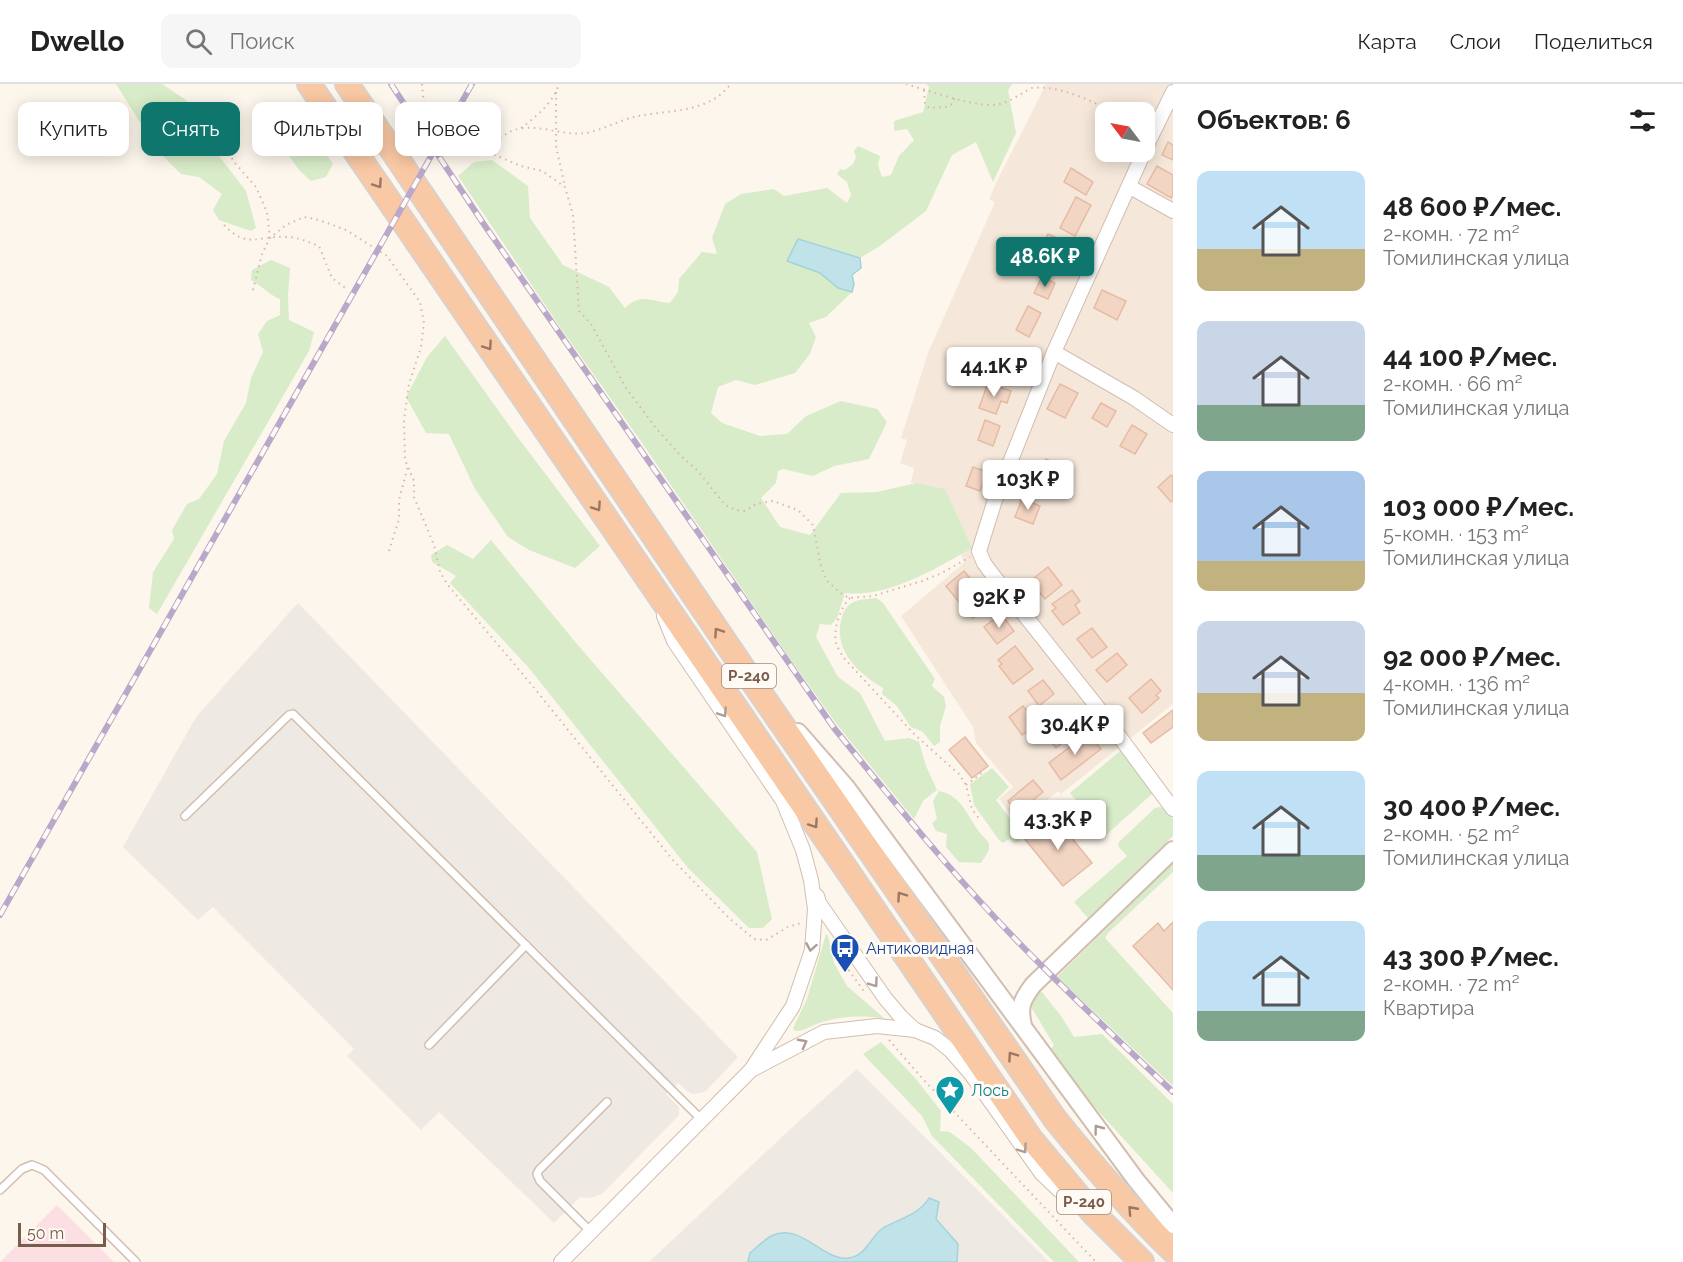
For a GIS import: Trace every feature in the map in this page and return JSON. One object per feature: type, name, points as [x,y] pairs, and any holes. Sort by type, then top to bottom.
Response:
[{"type":"highway","name":"Р-240","points":[[309,84],[1025,1131],[1093,1213],[1142,1262]]},
{"type":"highway","name":"Р-240","points":[[347,84],[741,665],[1055,1119],[1096,1170],[1173,1251]]},
{"type":"street","points":[[1155,129],[1173,92]]},
{"type":"street","points":[[1140,162],[1054,352],[995,500],[979,551],[992,574],[1099,709],[1173,808]]},
{"type":"street","points":[[1130,187],[1173,211]]},
{"type":"street","points":[[1054,352],[1134,398],[1173,425]]},
{"type":"street","points":[[653,589],[674,641],[783,801],[819,903],[885,998],[915,1030]]},
{"type":"street","points":[[741,665],[846,787],[1136,1180],[1173,1225]]},
{"type":"street","points":[[1023,1027],[1020,1011],[1023,997],[1033,985],[1173,850]]},
{"type":"street","points":[[561,1262],[751,1070],[793,1006],[812,950],[815,909],[811,880]]},
{"type":"street","points":[[989,982],[1006,990],[1018,991],[1033,985]]},
{"type":"street","points":[[751,1070],[824,1032],[877,1026],[915,1030],[935,1038],[950,1050],[972,1074],[1042,1174],[1059,1190],[1093,1213]]},
{"type":"lane","points":[[186,816],[288,715],[293,714],[702,1120]]},
{"type":"lane","points":[[429,1045],[526,945]]},
{"type":"lane","points":[[591,1232],[540,1181],[537,1174],[607,1102]]},
{"type":"lane","points":[[0,1190],[22,1169],[32,1165],[44,1170],[136,1262]]},
{"type":"path","points":[[422,84],[424,102]]},
{"type":"path","points":[[502,138],[521,128],[541,112],[556,92],[559,84]]},
{"type":"path","points":[[521,128],[588,133],[636,117],[688,109],[715,99],[731,84]]},
{"type":"path","points":[[906,84],[972,102],[1003,104],[1033,88],[1046,85],[1072,92],[1095,103]]},
{"type":"path","points":[[924,89],[925,104],[929,108],[947,107],[952,104],[955,97]]},
{"type":"path","points":[[556,92],[555,131],[558,162],[573,215],[579,311],[591,324],[626,388],[655,427],[698,471],[725,505],[745,511],[756,504],[773,501],[798,510],[813,525],[821,567],[827,581],[850,598],[873,596],[922,581],[942,573],[979,551]]},
{"type":"path","points":[[230,156],[256,187],[267,212],[270,238]]},
{"type":"path","points":[[497,156],[521,166],[543,171],[565,187]]},
{"type":"path","points":[[253,290],[262,254],[270,238],[286,225],[304,217],[346,230],[387,256],[420,302],[424,323],[421,347],[409,384],[404,420],[405,460],[414,482],[414,497],[435,545],[440,572],[447,584],[672,859],[729,918],[754,939],[766,940],[788,927],[803,923]]},
{"type":"path","points":[[224,225],[243,240],[286,237],[319,246],[332,278],[348,290]]},
{"type":"path","points":[[389,551],[399,519],[399,500],[408,466]]},
{"type":"path","points":[[850,598],[841,611],[837,625],[836,642],[843,657],[915,735],[954,769],[966,785],[972,809],[980,820]]},
{"type":"path","points":[[966,785],[983,772]]},
{"type":"path","points":[[887,1036],[890,1044],[1096,1262]]},
{"type":"shaded area","points":[[1046,84],[1173,84],[1173,704],[1061,794],[1058,791],[1019,824],[999,799],[1013,787],[976,743],[973,727],[901,616],[964,563],[940,493],[911,482],[914,468],[900,463],[907,440],[901,438],[928,353],[995,202],[989,199]]},
{"type":"shaded area","points":[[298,603],[738,1057],[706,1091],[692,1094],[678,1083],[666,1094],[679,1107],[679,1115],[602,1194],[590,1198],[580,1197],[554,1223],[439,1112],[421,1130],[347,1056],[354,1049],[213,907],[198,920],[123,847],[196,717]]},
{"type":"shaded area","points":[[857,1069],[1049,1262],[649,1262],[800,1120]]},
{"type":"shaded area","points":[[57,1205],[114,1262],[0,1262]]},
{"type":"green space","points":[[116,84],[162,84],[188,102],[141,102],[141,123]]},
{"type":"green space","points":[[926,84],[1012,84],[1008,90],[1016,133],[993,182],[976,142],[952,155],[926,211],[880,246],[860,258],[798,239],[788,261],[820,273],[838,288],[852,292],[826,317],[809,323],[816,337],[810,354],[795,373],[755,385],[736,380],[718,387],[711,413],[722,423],[760,436],[787,434],[806,416],[841,401],[877,409],[887,422],[869,459],[834,466],[813,476],[783,469],[778,471],[776,483],[761,498],[780,527],[810,535],[841,493],[877,492],[916,483],[945,489],[972,548],[911,580],[878,591],[845,593],[837,618],[831,625],[820,624],[816,637],[838,677],[860,693],[885,741],[909,738],[919,742],[926,766],[937,790],[923,801],[914,819],[838,726],[788,656],[458,176],[474,162],[492,160],[528,186],[530,218],[563,265],[609,287],[625,308],[636,300],[642,299],[670,303],[678,292],[679,279],[702,252],[717,254],[712,238],[725,204],[741,194],[774,189],[784,196],[827,188],[847,203],[851,195],[847,182],[837,174],[840,169],[845,170],[853,164],[856,157],[854,151],[858,146],[880,156],[878,165],[882,177],[891,175],[899,156],[914,140],[907,129],[894,131],[894,121],[923,112],[929,87]]},
{"type":"green space","points":[[163,156],[219,156],[246,191],[256,228],[251,231],[219,220],[213,210],[222,194],[199,177],[181,174]]},
{"type":"green space","points":[[289,156],[327,156],[333,164],[326,177],[311,181]]},
{"type":"green space","points":[[271,260],[290,268],[289,320],[314,332],[309,351],[157,614],[149,608],[153,572],[174,539],[172,530],[187,504],[199,499],[217,474],[224,441],[246,403],[251,378],[263,352],[258,334],[267,321],[280,315],[280,299],[251,280],[252,270]]},
{"type":"green space","points":[[445,336],[600,546],[575,568],[529,550],[508,537],[475,489],[449,434],[426,433],[406,397],[427,357]]},
{"type":"green space","points":[[491,540],[577,644],[757,852],[772,919],[763,928],[749,928],[688,868],[529,668],[450,583],[456,576],[432,562],[431,555],[447,545],[473,559]]},
{"type":"green space","points":[[876,598],[883,603],[935,679],[932,686],[944,697],[946,706],[940,726],[940,742],[934,746],[923,732],[911,727],[896,705],[882,694],[883,688],[857,669],[841,642],[841,621],[849,605],[853,602]]},
{"type":"green space","points":[[1123,750],[1152,794],[1106,835],[1070,793]]},
{"type":"green space","points":[[992,768],[1009,787],[996,800],[1015,825],[1019,827],[1025,824],[1025,828],[1016,834],[1020,841],[1014,843],[1009,839],[1003,843],[999,840],[974,805],[970,784]]},
{"type":"green space","points":[[939,791],[954,797],[959,802],[988,842],[989,850],[981,863],[959,862],[946,847],[947,834],[936,831],[932,823],[937,819],[933,801]]},
{"type":"green space","points":[[1155,808],[1164,808],[1173,819],[1173,836],[1088,918],[1074,902],[1127,856],[1118,846],[1119,842]]},
{"type":"green space","points":[[1173,863],[1173,872],[1105,938],[1173,1013],[1173,1086],[1057,977]]},
{"type":"green space","points":[[826,934],[834,963],[847,986],[885,1019],[846,1017],[795,1031],[793,1028],[807,999]]},
{"type":"green space","points":[[1041,991],[1074,1037],[1102,1034],[1173,1104],[1173,1193],[1047,1055],[1054,1045],[1028,1002]]},
{"type":"green space","points":[[881,1042],[916,1079],[941,1111],[940,1131],[950,1132],[971,1148],[1079,1262],[1054,1262],[932,1136],[922,1116],[863,1054]]},
{"type":"water","points":[[798,239],[860,258],[861,268],[852,275],[854,284],[852,292],[838,288],[820,273],[787,261]]},
{"type":"water","points":[[929,1198],[939,1202],[936,1219],[958,1244],[957,1262],[748,1262],[750,1253],[760,1244],[771,1236],[782,1233],[802,1237],[839,1258],[855,1256],[864,1250],[883,1228],[915,1212]]},
{"type":"building","points":[[1168,142],[1173,145],[1173,160],[1162,155]]},
{"type":"building","points":[[1157,166],[1173,175],[1171,198],[1147,184]]},
{"type":"building","points":[[1071,168],[1093,182],[1086,195],[1064,182]]},
{"type":"building","points":[[1076,197],[1091,205],[1075,236],[1060,228]]},
{"type":"building","points":[[1048,234],[1075,246],[1064,271],[1036,258]]},
{"type":"building","points":[[1042,277],[1055,283],[1048,299],[1034,293]]},
{"type":"building","points":[[1102,290],[1126,301],[1117,320],[1094,308]]},
{"type":"building","points":[[1028,306],[1041,313],[1029,337],[1016,330]]},
{"type":"building","points":[[988,383],[1011,391],[1007,403],[1001,401],[996,414],[979,408]]},
{"type":"building","points":[[1060,384],[1078,393],[1065,418],[1047,409]]},
{"type":"building","points":[[1101,403],[1116,411],[1107,427],[1092,418]]},
{"type":"building","points":[[985,420],[1000,426],[993,446],[978,440]]},
{"type":"building","points":[[1132,425],[1147,434],[1135,454],[1120,446]]},
{"type":"building","points":[[1046,459],[1065,469],[1056,485],[1037,475]]},
{"type":"building","points":[[973,467],[987,472],[980,491],[966,486]]},
{"type":"building","points":[[1171,475],[1173,477],[1173,500],[1171,502],[1158,487]]},
{"type":"building","points":[[1022,499],[1040,506],[1033,524],[1015,517]]},
{"type":"building","points":[[1048,567],[1062,585],[1045,599],[1030,581]]},
{"type":"building","points":[[964,571],[977,587],[959,602],[946,586]]},
{"type":"building","points":[[1072,590],[1080,601],[1075,605],[1080,613],[1063,625],[1052,611],[1056,608],[1052,604]]},
{"type":"building","points":[[978,597],[987,607],[973,618],[965,608]]},
{"type":"building","points":[[1001,614],[1014,631],[997,644],[984,627]]},
{"type":"building","points":[[1092,628],[1107,647],[1092,658],[1077,639]]},
{"type":"building","points":[[1015,646],[1033,669],[1013,684],[999,666],[1002,664],[998,660]]},
{"type":"building","points":[[1117,653],[1127,665],[1107,682],[1096,670]]},
{"type":"building","points":[[1151,679],[1161,691],[1156,695],[1159,698],[1142,713],[1129,698]]},
{"type":"building","points":[[1043,680],[1054,694],[1039,706],[1028,691]]},
{"type":"building","points":[[1023,706],[1037,724],[1022,735],[1009,717]]},
{"type":"building","points":[[1173,710],[1173,727],[1151,743],[1143,733]]},
{"type":"building","points":[[1059,712],[1075,732],[1056,748],[1040,728]]},
{"type":"building","points":[[1088,733],[1101,749],[1061,780],[1049,763]]},
{"type":"building","points":[[965,737],[988,766],[972,778],[949,750]]},
{"type":"building","points":[[1033,780],[1043,792],[1017,813],[1008,801]]},
{"type":"building","points":[[1053,815],[1092,863],[1063,886],[1024,838]]},
{"type":"building","points":[[1173,922],[1173,990],[1133,946],[1158,923],[1164,931]]},
{"type":"railway","points":[[391,84],[483,223],[834,728],[964,884],[1063,987],[1173,1092]]},
{"type":"railway","points":[[0,915],[472,84]]},
{"type":"place","name":"Антиковидная","points":[[845,974]]},
{"type":"place","name":"Лось","points":[[950,1116]]}]
